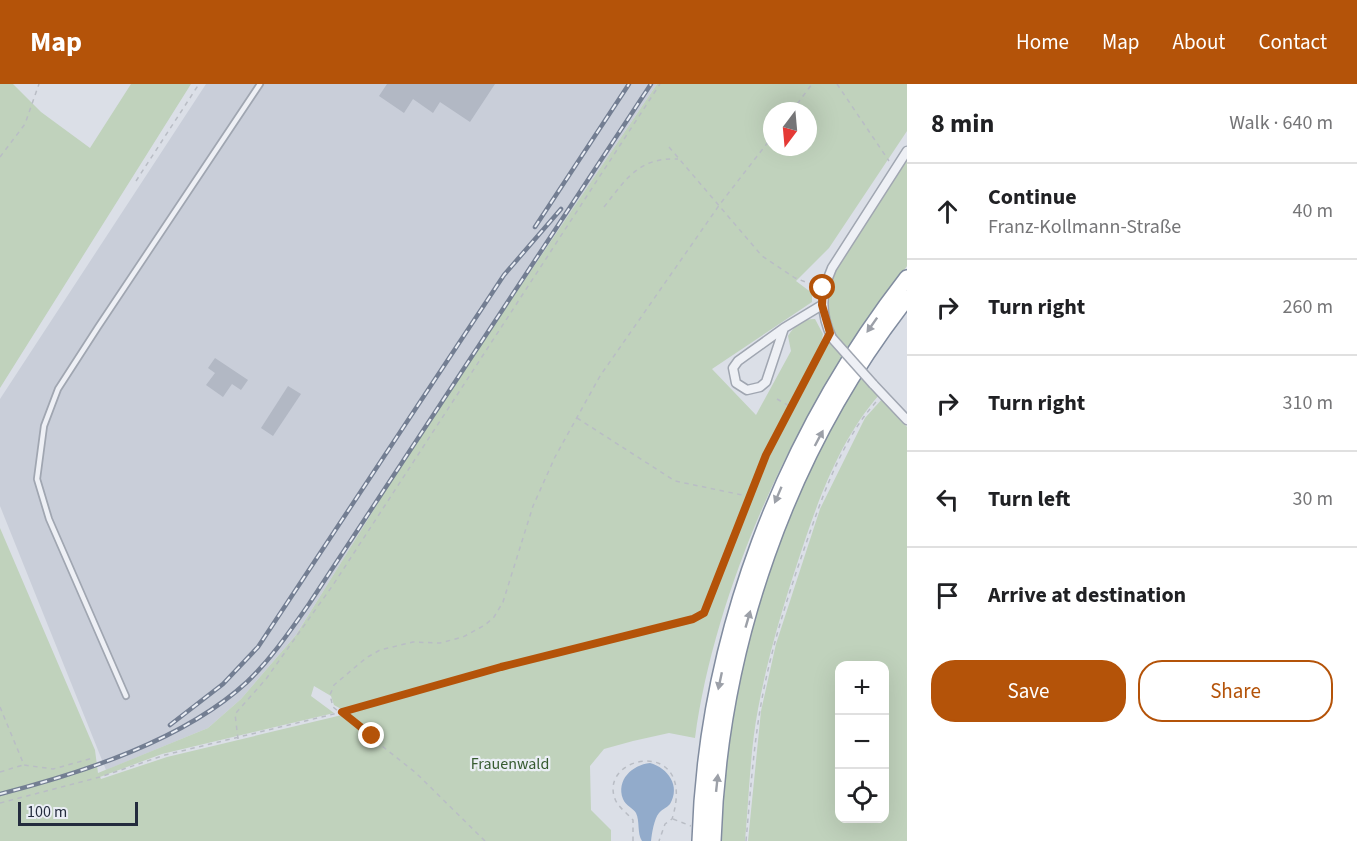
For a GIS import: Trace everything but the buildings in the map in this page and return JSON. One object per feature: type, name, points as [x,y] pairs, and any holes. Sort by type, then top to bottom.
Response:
[{"type":"highway","points":[[700,834],[707,758],[717,694],[735,618],[757,547],[788,472],[829,393],[861,341],[907,278]]},
{"type":"highway","points":[[713,841],[719,759],[731,687],[747,621],[769,552],[800,477],[840,399],[907,298]]},
{"type":"street","points":[[907,151],[832,268],[823,288],[822,305],[831,335],[907,420]]},
{"type":"street","points":[[783,328],[766,382],[760,387],[747,390],[736,383],[732,368],[738,360],[783,328],[822,305]]},
{"type":"lane","points":[[126,696],[49,519],[37,479],[44,426],[58,389],[260,84]]},
{"type":"path","points":[[0,157],[25,124],[39,84]]},
{"type":"path","points":[[136,181],[199,84]]},
{"type":"path","points":[[238,739],[235,714],[266,679],[333,585],[660,84]]},
{"type":"path","points":[[799,102],[813,84]]},
{"type":"path","points":[[837,84],[895,169]]},
{"type":"path","points":[[669,147],[720,204],[762,256],[795,278],[823,288]]},
{"type":"path","points":[[485,841],[416,773],[333,707],[330,695],[334,685],[366,658],[380,650],[413,642],[440,643],[463,637],[485,625],[494,616],[504,602],[534,506],[555,457],[600,376],[720,204],[763,149]]},
{"type":"path","points":[[604,207],[633,171],[669,159],[679,159]]},
{"type":"path","points":[[0,803],[100,777],[165,755],[342,712],[501,667],[693,619],[704,613],[766,455],[831,335]]},
{"type":"path","points":[[746,841],[760,710],[774,643],[791,587],[818,508],[833,475],[864,416],[883,394]]},
{"type":"path","points":[[777,399],[792,408]]},
{"type":"path","points":[[577,418],[675,481],[748,496]]},
{"type":"path","points":[[0,707],[2,707],[24,765]]},
{"type":"path","points":[[0,772],[24,765],[53,769],[93,758]]},
{"type":"path","points":[[633,841],[633,820],[615,798],[613,787],[621,771],[632,763],[652,760],[664,765],[675,778],[678,791],[672,819],[665,824],[659,841]]},
{"type":"path","points":[[672,819],[700,834]]},
{"type":"shaded area","points":[[206,84],[657,84],[422,432],[296,635],[241,699],[208,728],[106,770],[0,506],[0,399]]},
{"type":"green space","points":[[0,84],[13,84],[41,112],[90,148],[131,84],[191,84],[0,388]]},
{"type":"green space","name":"Frauenwald","points":[[657,84],[907,84],[907,131],[829,248],[796,281],[812,293],[812,302],[712,369],[756,415],[791,351],[788,336],[793,329],[803,321],[815,319],[823,334],[819,354],[765,454],[704,609],[691,617],[500,666],[343,710],[334,705],[331,696],[314,686],[311,696],[334,713],[162,754],[100,777],[101,779],[167,757],[342,715],[371,737],[372,734],[345,713],[502,669],[693,622],[706,615],[768,457],[829,341],[844,357],[793,443],[749,540],[715,640],[695,738],[669,733],[633,741],[604,749],[590,766],[591,810],[611,830],[611,841],[0,841],[0,528],[95,750],[98,773],[208,728],[241,699],[296,635],[422,432]]},
{"type":"green space","points":[[907,159],[907,266],[849,351],[829,323],[825,302],[828,287],[835,269],[858,229]]},
{"type":"green space","points":[[862,377],[879,395],[855,427],[827,481],[792,579],[767,665],[753,742],[745,841],[722,841],[725,780],[733,719],[744,658],[760,599],[803,484],[831,429]]},
{"type":"green space","points":[[883,398],[907,427],[907,841],[748,841],[761,711],[776,644],[820,509],[865,418]]},
{"type":"water","points":[[650,763],[667,773],[674,791],[670,804],[660,812],[656,819],[651,841],[642,841],[635,811],[623,799],[621,792],[624,780],[632,770]]},
{"type":"railway","points":[[535,227],[629,84]]},
{"type":"railway","points":[[0,794],[98,765],[163,737],[222,703],[256,673],[309,604],[651,84]]},
{"type":"railway","points":[[170,725],[223,684],[258,647],[504,275],[561,209]]},
{"type":"route","points":[[372,736],[342,712],[501,667],[693,619],[704,613],[766,455],[830,333],[822,305],[823,288]]}]
